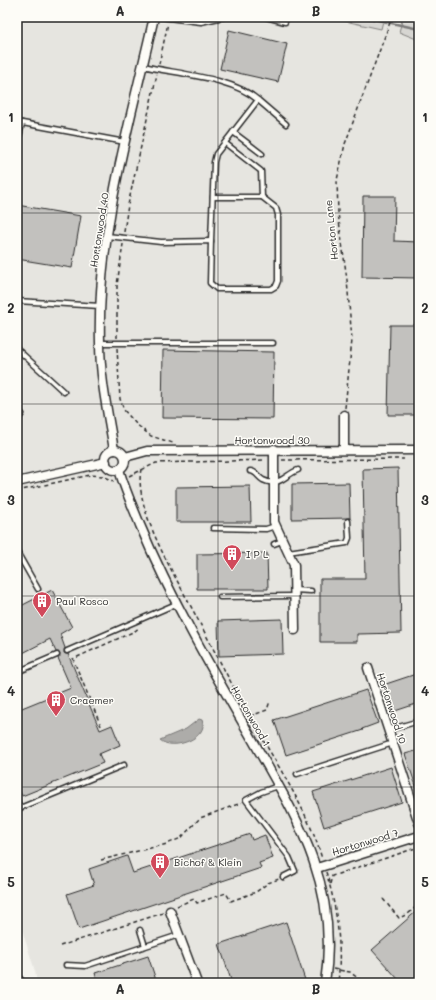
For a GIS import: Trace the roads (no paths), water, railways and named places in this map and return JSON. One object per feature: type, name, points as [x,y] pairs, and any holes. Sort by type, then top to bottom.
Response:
[{"type":"street","name":"Hortonwood 40","points":[[114,450],[106,406],[100,343],[101,282],[107,236],[125,142],[154,17]]},
{"type":"street","points":[[344,415],[344,449]]},
{"type":"street","points":[[274,449],[274,522],[294,565],[295,630]]},
{"type":"street","name":"Hortonwood 30","points":[[125,457],[147,451],[274,449],[419,450]]},
{"type":"street","points":[[114,450],[122,452],[125,457],[125,463],[119,469],[112,469],[106,462],[106,456],[114,450]]},
{"type":"street","points":[[17,482],[106,462]]},
{"type":"street","name":"Hortonwood 1","points":[[119,469],[150,549],[176,604],[293,812],[317,868],[327,909],[328,968],[325,983]]},
{"type":"street","name":"Hortonwood 10","points":[[368,668],[419,823]]},
{"type":"street","name":"Hortonwood 7","points":[[317,868],[419,836]]},
{"type":"street","points":[[170,911],[180,934],[197,983]]},
{"type":"lane","points":[[160,17],[201,22],[223,17]]},
{"type":"lane","points":[[266,17],[285,22]]},
{"type":"lane","points":[[143,66],[235,85],[250,93],[286,124]]},
{"type":"lane","points":[[212,197],[262,197],[277,211],[278,282],[276,286],[271,289],[217,289],[210,283],[212,197],[214,162],[216,154],[258,100]]},
{"type":"lane","points":[[17,147],[19,123],[125,142]]},
{"type":"lane","points":[[234,132],[262,154]]},
{"type":"lane","points":[[225,143],[261,171],[262,197]]},
{"type":"lane","points":[[107,236],[161,242],[211,242]]},
{"type":"lane","points":[[17,301],[100,306]]},
{"type":"lane","points":[[100,343],[273,343]]},
{"type":"lane","points":[[17,349],[64,392]]},
{"type":"lane","points":[[17,420],[22,414]]},
{"type":"lane","points":[[250,471],[253,471],[265,481],[280,482],[286,479],[290,473],[298,470]]},
{"type":"lane","points":[[288,552],[347,543],[349,538],[348,521]]},
{"type":"lane","points":[[213,528],[266,528],[275,526]]},
{"type":"lane","points":[[274,544],[282,541]]},
{"type":"lane","points":[[17,552],[38,589]]},
{"type":"lane","points":[[220,597],[311,591]]},
{"type":"lane","points":[[67,651],[176,604]]},
{"type":"lane","points":[[17,672],[57,655]]},
{"type":"lane","points":[[388,730],[419,721]]},
{"type":"lane","points":[[297,774],[392,743]]},
{"type":"lane","points":[[17,800],[20,808],[124,765]]},
{"type":"lane","points":[[279,786],[261,792],[246,800],[289,857],[295,871],[283,877]]},
{"type":"lane","points":[[140,930],[145,946]]},
{"type":"lane","points":[[66,965],[85,966],[180,934]]},
{"type":"waterway","points":[[364,17],[419,29]]},
{"type":"place","name":"I P L","points":[[232,571]]},
{"type":"place","name":"Paul Rosco","points":[[42,618]]},
{"type":"place","name":"Craemer","points":[[56,717]]},
{"type":"place","name":"Bichof & Klein","points":[[160,879]]}]
